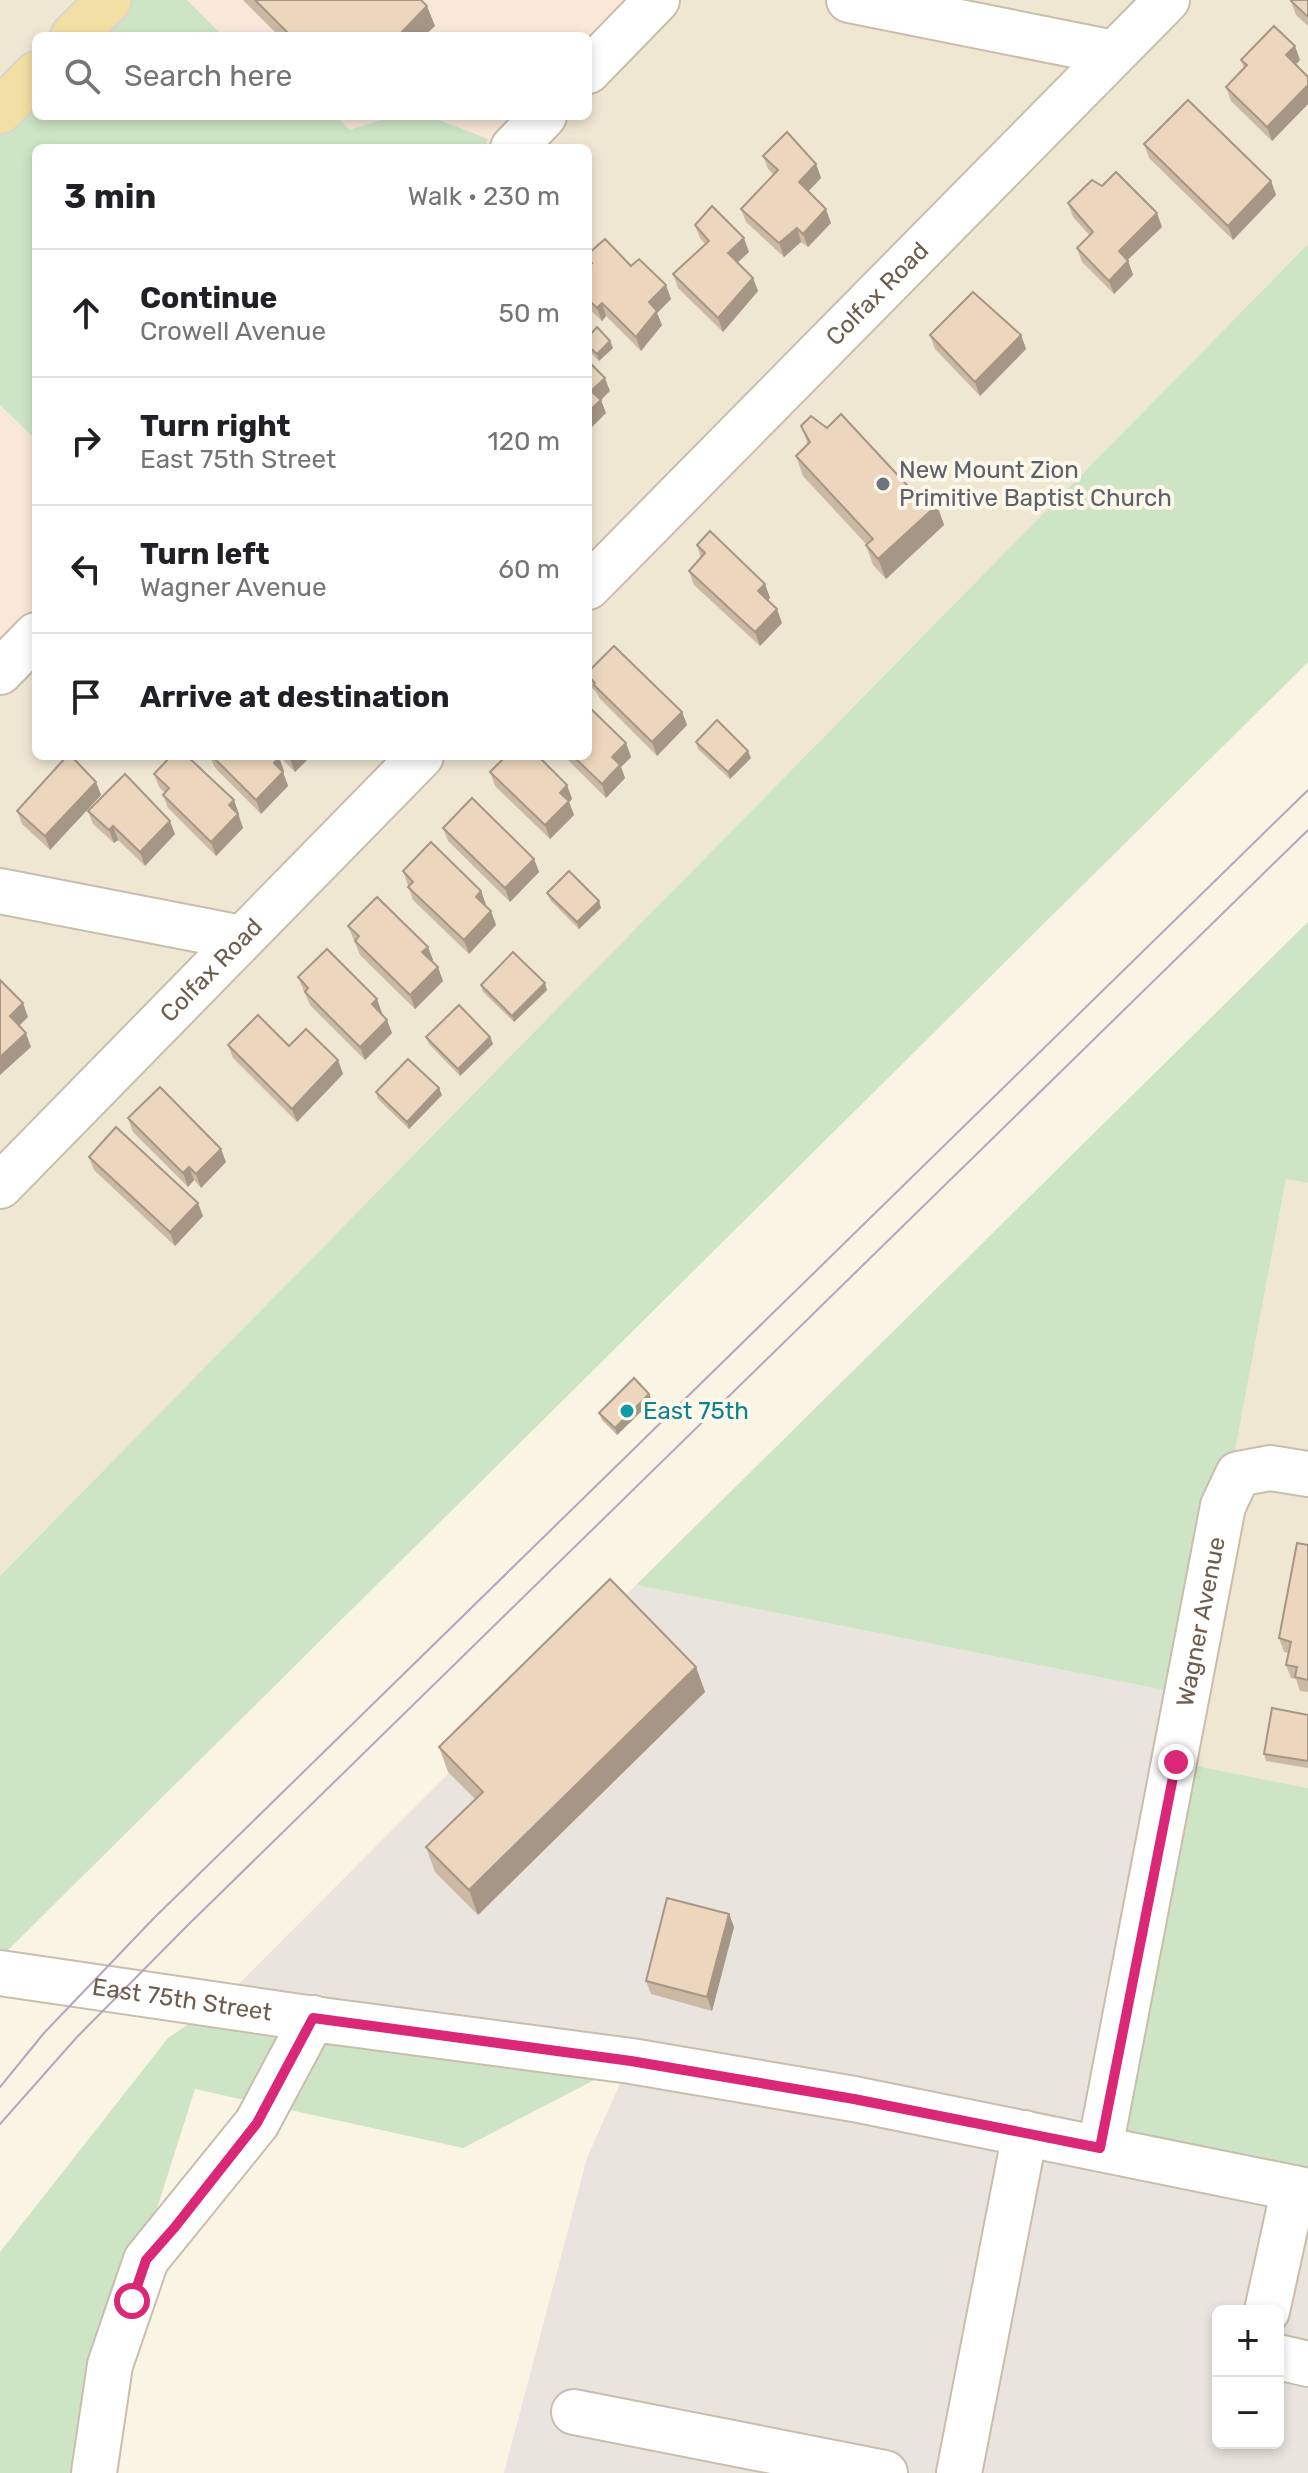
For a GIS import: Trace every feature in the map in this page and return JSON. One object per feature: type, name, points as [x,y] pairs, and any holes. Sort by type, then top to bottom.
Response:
[{"type":"main road","points":[[77,32],[109,0]]},
{"type":"main road","points":[[0,111],[32,78]]},
{"type":"street","points":[[592,67],[657,0]]},
{"type":"street","points":[[849,0],[1114,53]]},
{"type":"street","name":"Colfax Road","points":[[592,583],[1167,0]]},
{"type":"street","points":[[517,144],[540,120]]},
{"type":"street","points":[[0,672],[32,639]]},
{"type":"street","name":"Colfax Road","points":[[0,1186],[417,760]]},
{"type":"street","points":[[0,891],[242,938]]},
{"type":"street","name":"Wagner Avenue","points":[[1100,2148],[1223,1506],[1238,1474],[1270,1468],[1308,1474]]},
{"type":"street","name":"East 75th Street","points":[[0,1973],[631,2061],[854,2099],[1301,2189]]},
{"type":"street","points":[[94,2473],[110,2365],[146,2260],[257,2123],[313,2018]]},
{"type":"street","points":[[959,2473],[1025,2133]]},
{"type":"street","points":[[1269,2305],[1301,2189]]},
{"type":"street","points":[[1284,2358],[1308,2364]]},
{"type":"street","points":[[574,2412],[885,2473]]},
{"type":"shaded area","points":[[0,0],[98,0],[65,32],[32,32],[32,65],[0,97]]},
{"type":"shaded area","points":[[187,0],[657,0],[592,67],[592,32],[219,32]]},
{"type":"shaded area","points":[[657,0],[1308,0],[1308,244],[0,1576],[0,672],[32,639],[32,760],[592,760],[592,144],[517,144],[540,120],[592,120],[592,67]]},
{"type":"shaded area","points":[[308,120],[540,120],[517,144],[332,144]]},
{"type":"shaded area","points":[[0,405],[32,436],[32,639],[0,672]]},
{"type":"shaded area","points":[[1286,1179],[1308,1183],[1308,1788],[1176,1762]]},
{"type":"shaded area","points":[[636,1585],[1189,1695],[1100,2148],[1308,2191],[1308,2473],[504,2473],[587,2158],[630,2061],[219,2004]]},
{"type":"green space","points":[[109,0],[187,0],[219,32],[77,32]]},
{"type":"green space","points":[[32,78],[32,120],[340,120],[350,130],[381,120],[439,120],[488,139],[486,144],[32,144],[32,436],[0,405],[0,111]]},
{"type":"green space","points":[[1308,244],[1308,662],[0,1958],[0,1576]]},
{"type":"green space","points":[[1308,922],[1308,1183],[1286,1179],[1189,1695],[636,1585]]},
{"type":"green space","points":[[1176,1762],[1308,1788],[1308,2191],[1100,2148]]},
{"type":"green space","points":[[219,2004],[631,2061],[463,2148],[195,2089],[73,2473],[0,2473],[0,2252],[168,2038]]},
{"type":"building","points":[[255,0],[421,0],[427,6],[402,32],[287,32]]},
{"type":"building","points":[[1308,0],[1308,17],[1291,1]]},
{"type":"building","points":[[1274,26],[1295,46],[1286,55],[1308,77],[1308,85],[1267,127],[1226,87],[1247,65],[1241,60]]},
{"type":"building","points":[[1188,100],[1271,181],[1228,226],[1144,144]]},
{"type":"building","points":[[787,132],[816,164],[799,182],[826,209],[803,234],[797,228],[779,243],[741,209],[778,170],[763,156]]},
{"type":"building","points":[[1116,172],[1157,213],[1119,251],[1128,261],[1109,281],[1077,248],[1093,232],[1068,203],[1092,180],[1102,186]]},
{"type":"building","points":[[712,206],[744,238],[728,253],[753,278],[718,318],[673,274],[709,241],[695,225]]},
{"type":"building","points":[[605,239],[631,266],[639,259],[666,285],[649,302],[657,311],[636,337],[602,303],[597,308],[592,303],[592,250]]},
{"type":"building","points":[[973,292],[1021,335],[975,382],[930,335]]},
{"type":"building","points":[[597,327],[610,341],[597,354],[592,350],[592,333]]},
{"type":"building","points":[[592,365],[605,378],[592,390]]},
{"type":"building","points":[[592,392],[601,400],[592,408]]},
{"type":"building","points":[[841,414],[918,497],[924,491],[937,505],[878,559],[866,545],[873,539],[796,456],[810,442],[801,426],[811,416],[827,428]]},
{"type":"building","points":[[710,531],[765,584],[758,591],[777,609],[755,632],[689,571],[705,553],[697,545]]},
{"type":"building","points":[[614,646],[682,712],[652,742],[594,685],[592,668]]},
{"type":"building","points":[[592,710],[626,743],[612,757],[620,765],[602,784],[577,760],[592,760]]},
{"type":"building","points":[[717,720],[748,751],[728,772],[696,742]]},
{"type":"building","points":[[63,760],[75,760],[96,782],[45,836],[17,811]]},
{"type":"building","points":[[167,760],[191,760],[234,800],[229,805],[238,814],[211,842],[163,795],[169,788],[154,774]]},
{"type":"building","points":[[216,760],[276,760],[274,763],[283,772],[256,800]]},
{"type":"building","points":[[502,760],[542,760],[567,785],[560,793],[569,801],[545,825],[490,772]]},
{"type":"building","points":[[125,774],[170,821],[140,852],[113,826],[109,830],[88,811]]},
{"type":"building","points":[[472,798],[534,859],[505,888],[443,828]]},
{"type":"building","points":[[431,842],[481,891],[476,897],[491,911],[464,940],[408,887],[413,882],[403,871]]},
{"type":"building","points":[[569,871],[599,901],[577,922],[547,893]]},
{"type":"building","points":[[377,897],[428,947],[422,952],[438,967],[410,995],[355,941],[359,936],[348,926]]},
{"type":"building","points":[[327,949],[377,999],[372,1004],[387,1020],[360,1047],[305,992],[308,988],[298,977]]},
{"type":"building","points":[[513,952],[545,983],[512,1016],[481,985]]},
{"type":"building","points":[[0,980],[23,1003],[10,1016],[26,1033],[0,1057]]},
{"type":"building","points":[[459,1005],[490,1037],[458,1069],[426,1037]]},
{"type":"building","points":[[258,1015],[289,1046],[306,1029],[338,1060],[292,1109],[228,1045]]},
{"type":"building","points":[[408,1059],[439,1088],[407,1122],[376,1092]]},
{"type":"building","points":[[160,1087],[221,1149],[196,1174],[189,1167],[183,1173],[128,1118]]},
{"type":"building","points":[[116,1127],[198,1203],[170,1232],[89,1157]]},
{"type":"building","name":"East 75th","points":[[634,1378],[649,1394],[615,1428],[599,1413]]},
{"type":"building","points":[[1297,1543],[1308,1545],[1308,1680],[1295,1677],[1297,1667],[1286,1665],[1291,1642],[1279,1638]]},
{"type":"building","points":[[610,1579],[696,1667],[469,1890],[426,1847],[483,1792],[439,1747]]},
{"type":"building","points":[[1272,1708],[1308,1715],[1308,1761],[1264,1754]]},
{"type":"building","points":[[667,1898],[729,1914],[707,1997],[646,1981]]},
{"type":"tram line","points":[[0,2087],[44,2033],[154,1918],[1308,790]]},
{"type":"tram line","points":[[0,2124],[77,2037],[188,1925],[1308,830]]},
{"type":"place","name":"New Mount Zion Primitive Baptist Church","points":[[883,484]]},
{"type":"place","name":"East 75th","points":[[627,1411]]},
{"type":"route","points":[[132,2301],[146,2260],[257,2123],[313,2018],[631,2061],[854,2099],[1100,2148],[1176,1762]]}]
